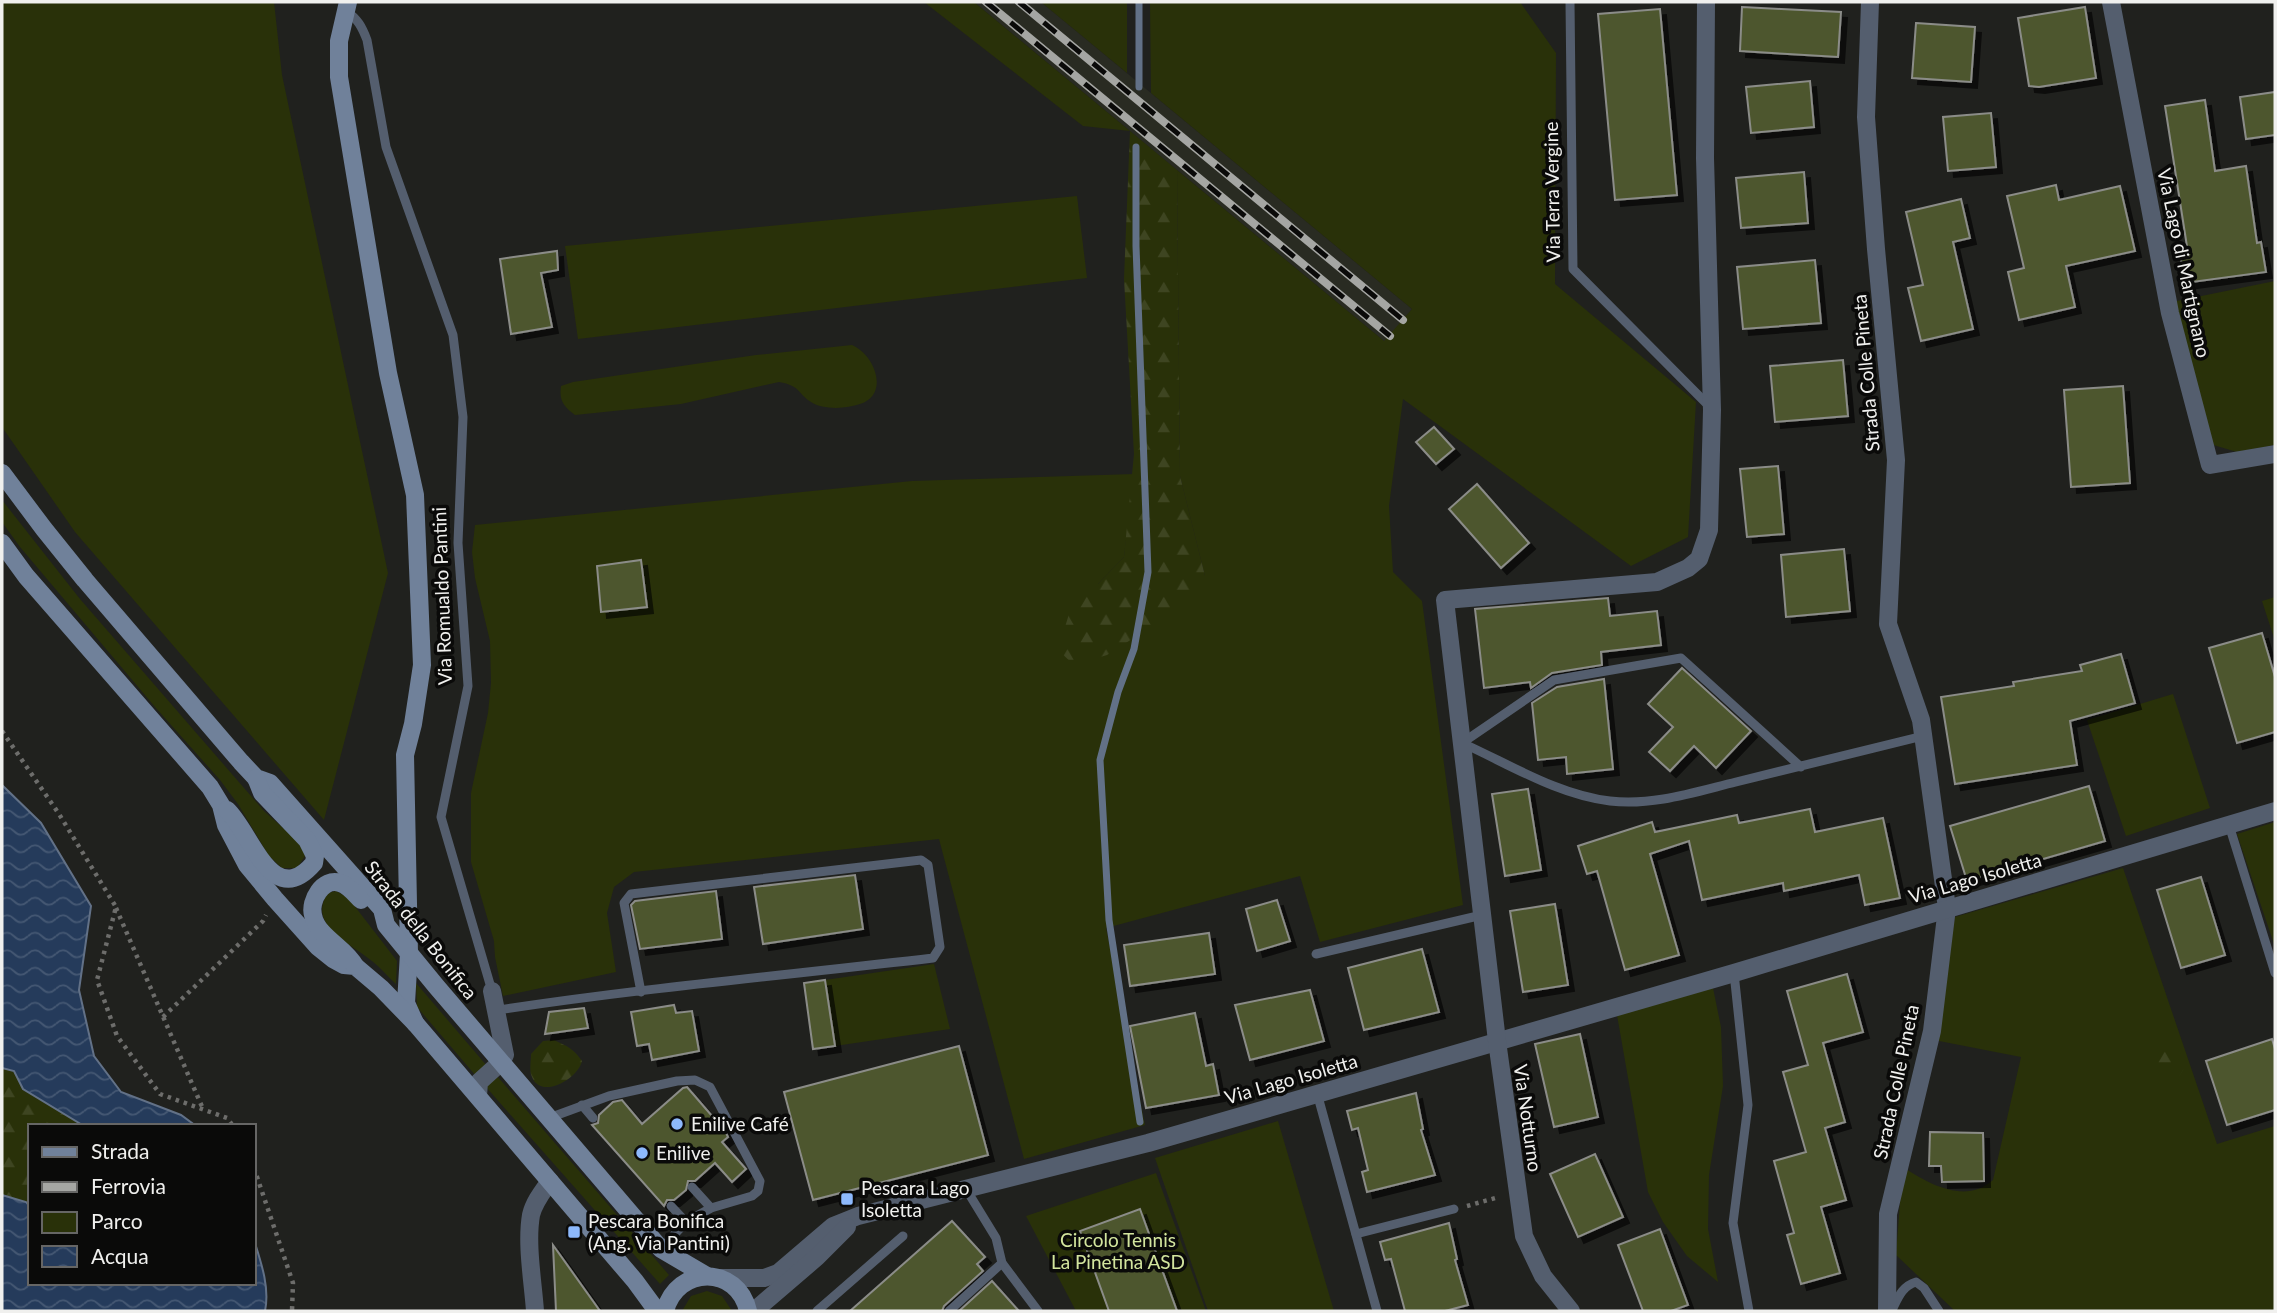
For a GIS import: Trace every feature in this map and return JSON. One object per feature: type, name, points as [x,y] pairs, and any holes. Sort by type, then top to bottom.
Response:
[{"type":"main road","name":"Via Romualdo Pantini","points":[[347,6],[339,41],[339,77],[388,373],[415,495],[422,665],[413,724],[405,755],[409,953],[406,1003],[415,1023]]},
{"type":"main road","name":"Strada della Bonifica","points":[[2,473],[85,580],[256,778],[270,783],[382,908],[386,925],[661,1249],[740,1292],[748,1311]]},
{"type":"main road","points":[[2,543],[35,586],[210,787],[221,805],[226,825],[247,865],[275,899],[333,960],[344,965],[355,965]]},
{"type":"main road","points":[[221,805],[236,818],[259,857],[275,874],[289,878],[307,870],[314,863],[313,848],[262,793],[256,778]]},
{"type":"main road","points":[[386,925],[375,917],[349,888],[338,882],[327,883],[318,892],[312,908],[316,923],[415,1023],[657,1311]]},
{"type":"main road","points":[[666,1311],[672,1294],[679,1286],[697,1277],[713,1277]]},
{"type":"street","points":[[1706,2],[1704,158],[1712,410]]},
{"type":"street","name":"Strada Colle Pineta","points":[[1870,2],[1866,117],[1875,249],[1896,460],[1888,624],[1921,720],[1947,908],[1932,1031],[1888,1214],[1889,1311]]},
{"type":"street","name":"Via Lago di Martignano","points":[[2111,2],[2170,313],[2210,465],[2275,454]]},
{"type":"street","name":"Via Notturno","points":[[1572,1311],[1556,1294],[1532,1257],[1524,1236],[1497,1041],[1445,600],[1657,582],[1688,568],[1699,559],[1709,530],[1712,410]]},
{"type":"street","name":"Via Lago Isoletta","points":[[713,1277],[764,1278],[778,1273],[833,1226],[858,1216],[1148,1143],[1734,973],[2275,811]]},
{"type":"street","name":"Via Romualdo Pantini","points":[[492,991],[506,1051],[500,1062]]},
{"type":"street","points":[[478,1096],[479,1082],[500,1062]]},
{"type":"street","points":[[535,1311],[530,1235],[532,1214],[550,1181]]},
{"type":"street","points":[[754,1311],[817,1257],[858,1216]]},
{"type":"lane","name":"Via Terra Vergine","points":[[1570,2],[1573,269],[1712,410]]},
{"type":"lane","name":"Via Romualdo Pantini","points":[[347,6],[362,26],[367,40],[386,147],[453,335],[463,417],[458,543],[468,686],[441,817],[492,991]]},
{"type":"lane","points":[[1462,743],[1554,680],[1681,659],[1801,766]]},
{"type":"lane","points":[[1462,743],[1555,786],[1581,795],[1636,803],[1663,799],[1923,736]]},
{"type":"lane","points":[[2229,825],[2275,973]]},
{"type":"lane","name":"Strada della Bonifica","points":[[498,1010],[933,958],[940,947],[928,865],[920,860],[631,894],[624,903],[641,992]]},
{"type":"lane","points":[[1316,954],[1482,915]]},
{"type":"lane","points":[[1734,973],[1748,1105],[1733,1223],[1749,1311]]},
{"type":"lane","points":[[549,1118],[582,1105],[677,1081],[695,1080],[710,1087],[724,1123],[760,1181],[760,1186],[752,1196],[712,1209],[686,1222],[661,1249]]},
{"type":"lane","points":[[1317,1093],[1377,1311]]},
{"type":"lane","points":[[582,1105],[593,1118]]},
{"type":"lane","points":[[692,1186],[712,1209]]},
{"type":"lane","points":[[966,1189],[996,1238],[1002,1263],[1038,1311]]},
{"type":"lane","points":[[671,1206],[686,1222]]},
{"type":"lane","points":[[1356,1234],[1454,1209]]},
{"type":"lane","points":[[817,1311],[903,1236]]},
{"type":"lane","points":[[949,1311],[1002,1263]]},
{"type":"lane","points":[[1889,1311],[1901,1291],[1916,1282],[1924,1288],[1939,1311]]},
{"type":"path","points":[[2,731],[59,814],[116,907],[204,1109]]},
{"type":"path","points":[[163,1017],[263,921],[275,899]]},
{"type":"path","points":[[116,907],[97,980],[117,1036],[160,1094],[227,1118],[232,1124]]},
{"type":"path","points":[[256,1174],[293,1283],[293,1310]]},
{"type":"path","points":[[1454,1209],[1517,1192]]},
{"type":"shaded area","points":[[974,2],[1041,2],[1412,309],[1385,342]]},
{"type":"green space","points":[[2,2],[274,2],[282,75],[388,573],[324,820],[75,532],[2,427]]},
{"type":"green space","points":[[924,2],[974,2],[1130,131],[1083,126]]},
{"type":"green space","points":[[1041,2],[1127,2],[1127,73]]},
{"type":"green space","points":[[1150,2],[1520,2],[1556,53],[1555,284],[1696,402],[1688,537],[1631,566],[1403,399],[1389,506],[1393,572],[1422,601],[1463,905],[1320,942],[1300,876],[1106,928],[1145,1125],[1024,1159],[939,839],[634,872],[614,887],[607,913],[616,972],[503,996],[494,941],[471,862],[471,793],[488,713],[491,683],[490,641],[475,578],[472,552],[475,525],[912,481],[1134,474],[1124,557],[1098,584],[1205,576],[1180,476],[1177,170],[1384,341],[1412,309],[1151,93]],"holes":[[[641,560],[646,607],[601,612],[597,566]]]},
{"type":"green space","points":[[1130,131],[1177,170],[1180,476],[1205,576],[1182,607],[1107,655],[1074,665],[1058,650],[1069,614],[1124,557],[1134,454],[1124,279]]},
{"type":"green space","points":[[1077,196],[1087,278],[578,339],[565,246]]},
{"type":"green space","points":[[2275,281],[2275,445],[2237,452],[2210,444],[2172,302]]},
{"type":"green space","points":[[852,345],[873,365],[877,384],[869,399],[848,407],[816,405],[795,387],[779,382],[681,404],[575,415],[561,399],[561,386],[573,382],[756,355]]},
{"type":"green space","points":[[2,500],[80,599],[264,811],[302,845],[305,856],[297,868],[282,868],[269,856],[238,804],[220,780],[20,547],[2,522]]},
{"type":"green space","points":[[2275,597],[2275,641],[2262,601]]},
{"type":"green space","points":[[2173,694],[2210,808],[2126,836],[2087,720]]},
{"type":"green space","points":[[2275,822],[2275,947],[2237,834]]},
{"type":"green space","points":[[2123,868],[2217,1144],[2275,1126],[2275,1311],[1955,1311],[1896,1255],[1901,1190],[1906,1169],[1949,1190],[1972,1191],[1993,1180],[2021,1057],[1934,1040],[1955,917]]},
{"type":"green space","points":[[336,891],[353,904],[397,961],[396,984],[375,964],[334,933],[327,924],[323,915],[323,904],[328,893]]},
{"type":"green space","points":[[934,964],[950,1029],[835,1046],[825,980]]},
{"type":"green space","points":[[416,983],[487,1066],[476,1076],[417,1007]]},
{"type":"green space","points":[[1713,988],[1721,1027],[1723,1086],[1709,1175],[1708,1229],[1718,1282],[1687,1256],[1663,1222],[1648,1192],[1617,1015]]},
{"type":"green space","points":[[554,1040],[570,1048],[582,1061],[567,1080],[551,1087],[543,1087],[537,1084],[531,1075],[531,1054],[543,1041]]},
{"type":"green space","points":[[2169,1047],[2178,1051],[2185,1063],[2174,1080],[2158,1087],[2149,1069],[2150,1064],[2158,1052]]},
{"type":"green space","points":[[2,1068],[14,1071],[81,1124],[28,1124],[28,1204],[2,1195]]},
{"type":"green space","points":[[497,1076],[669,1275],[660,1284],[486,1087]]},
{"type":"green space","points":[[1278,1121],[1334,1311],[1208,1311],[1155,1158]]},
{"type":"green space","name":"Circolo Tennis La Pinetina ASD","points":[[1156,1173],[1206,1311],[1076,1311],[1026,1216]]},
{"type":"green space","points":[[707,1291],[722,1296],[732,1311],[682,1311],[691,1296]]},
{"type":"water","points":[[2,785],[41,823],[91,906],[79,990],[94,1056],[121,1092],[181,1115],[193,1124],[81,1124],[23,1089],[14,1071],[2,1068]]},
{"type":"water","points":[[2,1195],[28,1204],[28,1285],[256,1285],[256,1246],[266,1284],[265,1311],[2,1311]]},
{"type":"building","points":[[1742,7],[1841,12],[1838,57],[1740,51]]},
{"type":"building","points":[[2085,7],[2096,78],[2039,87],[2029,86],[2018,18]]},
{"type":"building","points":[[1660,9],[1677,195],[1615,200],[1598,14]]},
{"type":"building","points":[[1916,23],[1975,27],[1971,82],[1912,78]]},
{"type":"building","points":[[1810,81],[1814,127],[1751,133],[1746,87]]},
{"type":"building","points":[[2275,92],[2275,135],[2246,139],[2240,97]]},
{"type":"building","points":[[2205,100],[2215,171],[2246,166],[2257,243],[2261,242],[2266,272],[2185,283],[2180,254],[2188,253],[2165,106]]},
{"type":"building","points":[[1991,113],[1996,167],[1948,171],[1943,117]]},
{"type":"building","points":[[1804,172],[1808,223],[1741,228],[1736,178]]},
{"type":"building","points":[[2056,185],[2059,200],[2120,186],[2135,251],[2066,266],[2075,307],[2019,320],[2008,272],[2024,268],[2007,196]]},
{"type":"building","points":[[1961,199],[1970,238],[1953,242],[1973,329],[1921,341],[1908,288],[1923,285],[1906,212]]},
{"type":"building","points":[[557,251],[558,270],[541,273],[552,327],[511,334],[500,259]]},
{"type":"building","points":[[1815,260],[1821,323],[1743,329],[1737,267]]},
{"type":"building","points":[[1843,360],[1848,416],[1775,422],[1770,366]]},
{"type":"building","points":[[2123,386],[2130,483],[2071,487],[2064,390]]},
{"type":"building","points":[[1434,427],[1454,449],[1436,464],[1416,442]]},
{"type":"building","points":[[1778,466],[1784,534],[1747,537],[1740,469]]},
{"type":"building","points":[[1477,484],[1529,543],[1501,568],[1449,509]]},
{"type":"building","points":[[1844,549],[1850,611],[1786,617],[1781,555]]},
{"type":"building","points":[[641,560],[647,607],[601,612],[597,566]]},
{"type":"building","points":[[1608,598],[1610,616],[1657,611],[1661,645],[1601,652],[1602,665],[1552,673],[1531,688],[1530,682],[1484,688],[1475,609]]},
{"type":"building","points":[[2262,633],[2275,677],[2275,732],[2237,743],[2209,648]]},
{"type":"building","points":[[2121,654],[2135,703],[2070,721],[2077,765],[1955,784],[1941,697],[2014,686],[2013,682],[2082,671],[2080,665]]},
{"type":"building","points":[[1682,668],[1751,731],[1716,768],[1694,746],[1670,771],[1649,752],[1673,727],[1648,704]]},
{"type":"building","points":[[1604,679],[1613,769],[1567,774],[1566,757],[1538,760],[1532,703],[1557,687]]},
{"type":"building","points":[[2089,786],[2105,841],[1967,881],[1950,826]]},
{"type":"building","points":[[1528,789],[1541,870],[1505,876],[1492,794]]},
{"type":"building","points":[[1810,809],[1815,832],[1883,818],[1900,898],[1865,905],[1859,875],[1784,891],[1783,883],[1702,900],[1689,841],[1650,854],[1679,955],[1625,970],[1597,871],[1587,874],[1578,846],[1652,822],[1655,832],[1737,815],[1739,823]]},
{"type":"building","points":[[855,875],[863,929],[763,944],[754,887]]},
{"type":"building","points":[[2201,877],[2225,955],[2181,968],[2157,890]]},
{"type":"building","points":[[716,891],[722,939],[640,949],[631,905],[635,901]]},
{"type":"building","points":[[1277,900],[1290,941],[1257,951],[1246,909]]},
{"type":"building","points":[[1555,904],[1568,985],[1523,992],[1510,911]]},
{"type":"building","points":[[1209,933],[1215,974],[1130,986],[1124,945]]},
{"type":"building","points":[[1422,949],[1439,1012],[1364,1030],[1348,968]]},
{"type":"building","points":[[1847,974],[1863,1032],[1823,1043],[1845,1122],[1825,1128],[1846,1200],[1821,1207],[1840,1273],[1801,1284],[1787,1235],[1794,1233],[1774,1161],[1806,1152],[1783,1072],[1808,1065],[1787,991]]},
{"type":"building","points":[[825,980],[835,1046],[813,1049],[804,983]]},
{"type":"building","points":[[1310,990],[1324,1041],[1250,1060],[1235,1005]]},
{"type":"building","points":[[674,1005],[676,1013],[692,1011],[699,1051],[652,1060],[649,1044],[637,1046],[631,1012]]},
{"type":"building","points":[[584,1008],[588,1028],[545,1034],[549,1012]]},
{"type":"building","points":[[1195,1013],[1206,1066],[1213,1064],[1219,1095],[1146,1108],[1130,1026]]},
{"type":"building","points":[[1580,1034],[1598,1117],[1554,1127],[1535,1044]]},
{"type":"building","points":[[2272,1039],[2275,1049],[2275,1110],[2227,1125],[2206,1061]]},
{"type":"building","points":[[959,1046],[988,1155],[813,1200],[784,1092]]},
{"type":"building","points":[[687,1087],[725,1131],[728,1137],[722,1142],[746,1169],[732,1182],[715,1163],[695,1181],[688,1181],[686,1190],[674,1200],[667,1200],[664,1206],[592,1125],[598,1123],[599,1115],[613,1102],[622,1100],[642,1124]]},
{"type":"building","points":[[1416,1093],[1423,1129],[1421,1130],[1435,1175],[1367,1192],[1362,1172],[1368,1170],[1358,1128],[1352,1130],[1347,1111]]},
{"type":"building","points":[[1930,1132],[1983,1133],[1984,1181],[1942,1182],[1941,1166],[1929,1166]]},
{"type":"building","points":[[1595,1154],[1623,1217],[1578,1237],[1550,1174]]},
{"type":"building","points":[[1140,1209],[1177,1311],[1109,1311],[1080,1231]]},
{"type":"building","points":[[952,1221],[985,1257],[977,1264],[983,1271],[944,1306],[942,1311],[850,1311]]},
{"type":"building","points":[[1449,1223],[1457,1259],[1455,1260],[1468,1305],[1445,1311],[1405,1311],[1391,1259],[1385,1260],[1380,1242]]},
{"type":"building","points":[[1660,1229],[1688,1305],[1671,1311],[1643,1311],[1618,1245]]},
{"type":"building","points":[[553,1245],[600,1311],[556,1311]]},
{"type":"building","points":[[992,1281],[1019,1311],[959,1311]]},
{"type":"waterway","points":[[1139,2],[1139,87]]},
{"type":"waterway","points":[[1136,147],[1136,246],[1148,572],[1134,649],[1118,692],[1100,760],[1109,920],[1140,1122]]},
{"type":"railway","points":[[986,2],[1390,336]]},
{"type":"railway","points":[[1019,2],[1403,320]]},
{"type":"place","name":"Enilive Café","points":[[677,1124]]},
{"type":"place","name":"Enilive","points":[[642,1153]]},
{"type":"place","name":"Pescara Lago Isoletta","points":[[847,1199]]},
{"type":"place","name":"Pescara Bonifica (Ang. Via Pantini)","points":[[574,1232]]}]
